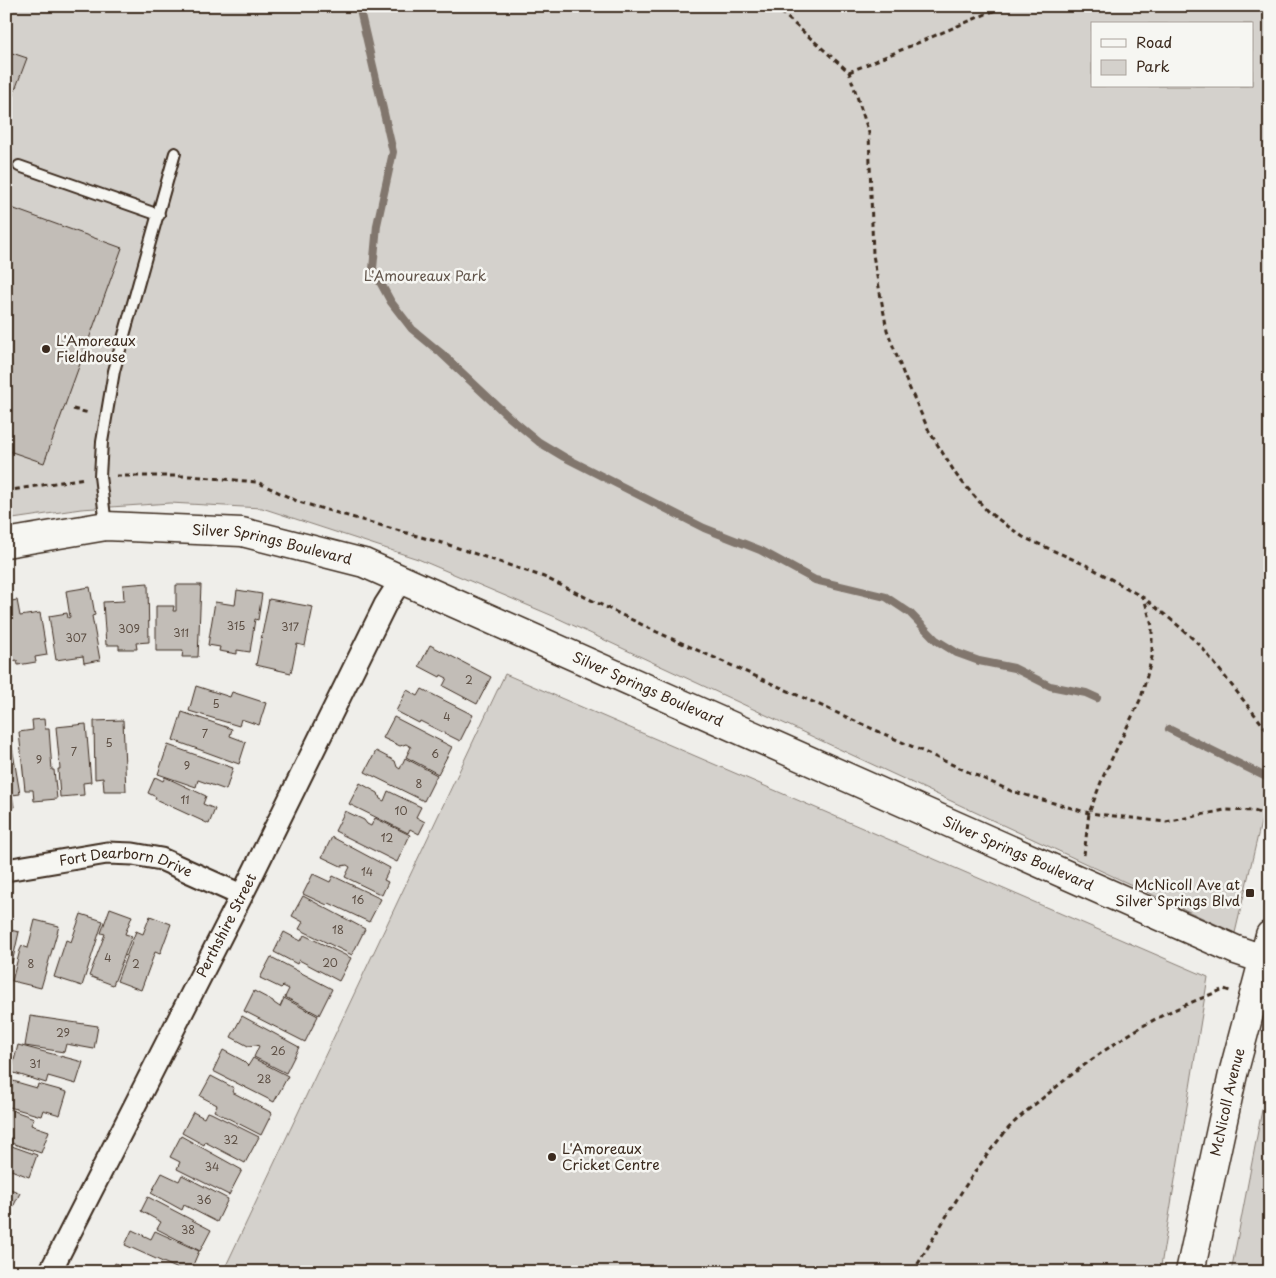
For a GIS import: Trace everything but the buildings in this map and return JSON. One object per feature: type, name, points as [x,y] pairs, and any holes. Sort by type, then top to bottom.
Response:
[{"type":"street","name":"Silver Springs Boulevard","points":[[6,543],[106,526],[242,532],[364,564],[1236,950],[1266,947]]},
{"type":"street","name":"Perthshire Street","points":[[50,1272],[385,605],[401,580]]},
{"type":"street","name":"Fort Dearborn Drive","points":[[6,870],[107,853],[133,854],[161,859],[240,896]]},
{"type":"street","name":"McNicoll Avenue","points":[[1190,1272],[1233,1074],[1266,947]]},
{"type":"lane","points":[[106,526],[100,476],[102,442],[114,371],[175,153]]},
{"type":"lane","points":[[20,166],[159,215]]},
{"type":"path","points":[[774,6],[850,72],[869,133],[873,255],[887,330],[905,378],[929,431],[957,476],[988,512],[1024,537],[1088,566],[1144,598],[1200,645],[1270,734]]},
{"type":"path","points":[[850,72],[1005,6]]},
{"type":"path","points":[[6,491],[100,476],[190,476],[257,482],[299,502],[449,545],[544,577],[657,632],[1011,791],[1089,813],[1166,822],[1225,810],[1254,811],[1270,816]]},
{"type":"path","points":[[1084,882],[1084,845],[1089,813],[1103,777],[1141,698],[1152,657],[1152,626],[1144,598]]},
{"type":"path","points":[[913,1272],[982,1161],[1004,1134],[1027,1111],[1072,1074],[1118,1042],[1165,1014],[1224,989]]},
{"type":"green space","name":"L'Amoureaux Park","points":[[6,6],[1270,6],[1270,784],[1235,933],[553,616],[418,559],[262,508],[170,503],[81,509],[6,520]]},
{"type":"green space","points":[[505,674],[1208,977],[1160,1272],[223,1272]]},
{"type":"green space","points":[[1270,1068],[1270,1272],[1231,1272]]},
{"type":"waterway","points":[[359,6],[393,152],[377,225],[373,269],[391,302],[412,329],[441,353],[509,417],[539,442],[564,457],[704,528],[760,550],[815,580],[886,597],[910,613],[936,640],[957,653],[979,661],[1014,668],[1050,686],[1086,693],[1097,698]]},
{"type":"waterway","points":[[1169,729],[1270,779]]},
{"type":"place","name":"L'Amoreaux Fieldhouse","points":[[46,349]]},
{"type":"place","name":"McNicoll Ave at Silver Springs Blvd","points":[[1250,893]]},
{"type":"place","name":"L'Amoreaux Cricket Centre","points":[[552,1157]]}]
